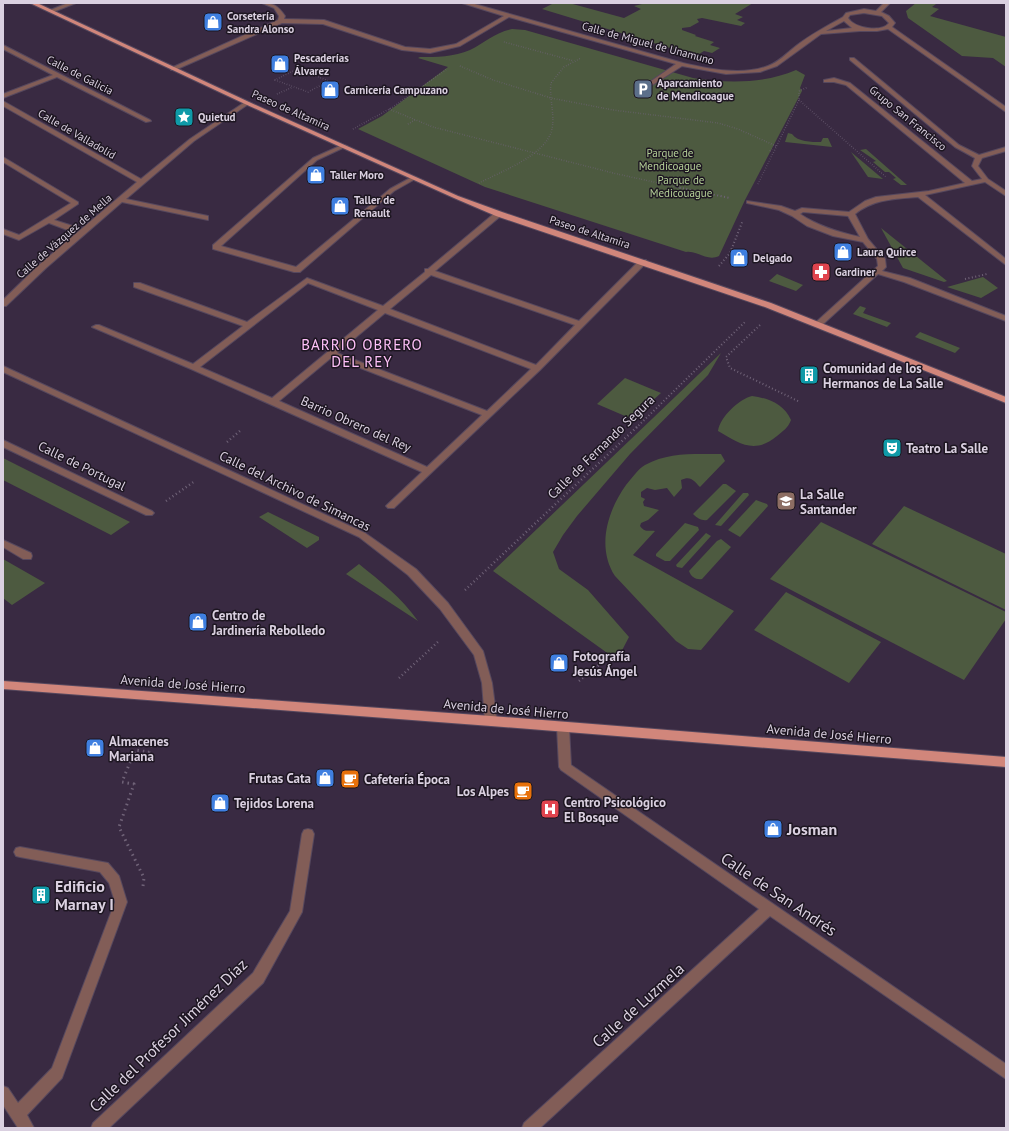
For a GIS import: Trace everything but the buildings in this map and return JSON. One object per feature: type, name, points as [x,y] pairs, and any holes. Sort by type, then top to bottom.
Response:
[{"type":"main road","name":"Paseo de Altamira","points":[[33,3],[247,103],[414,178],[499,214],[704,282],[818,324],[1006,400]]},
{"type":"main road","name":"Avenida de José Hierro","points":[[3,685],[492,721],[1006,762]]},
{"type":"street","points":[[51,12],[73,3]]},
{"type":"street","points":[[265,3],[276,7],[282,16],[281,21]]},
{"type":"street","name":"Calle de Miguel de Unamuno","points":[[466,3],[681,64],[708,71],[729,72],[753,71],[772,66],[818,33],[865,3]]},
{"type":"street","points":[[877,13],[887,3]]},
{"type":"street","points":[[818,33],[861,29],[882,29],[892,23],[890,19],[877,13],[864,11],[846,16],[846,22],[861,29]]},
{"type":"street","points":[[173,69],[281,21],[324,22],[404,49],[423,51],[439,50],[458,45],[509,16]]},
{"type":"street","points":[[889,26],[1006,110]]},
{"type":"street","name":"Calle de Galicia","points":[[3,47],[148,121]]},
{"type":"street","name":"Grupo San Francisco","points":[[852,59],[957,146],[979,157]]},
{"type":"street","points":[[643,89],[681,64]]},
{"type":"street","points":[[3,96],[57,75]]},
{"type":"street","name":"Grupo San Francisco","points":[[826,82],[834,80],[848,84],[971,184]]},
{"type":"street","name":"Calle de Valladolid","points":[[3,103],[141,182]]},
{"type":"street","name":"Calle de Vázquez de Mella","points":[[3,304],[44,266],[141,182],[192,140],[247,103]]},
{"type":"street","points":[[344,146],[315,159],[216,247],[297,270],[392,190],[414,178]]},
{"type":"street","points":[[1006,149],[995,151],[979,157],[975,166],[986,180],[1006,194]]},
{"type":"street","points":[[3,159],[76,203],[19,238],[3,231]]},
{"type":"street","points":[[795,214],[802,210],[851,214],[865,202],[895,196],[920,194],[986,180]]},
{"type":"street","points":[[920,194],[1006,263]]},
{"type":"street","name":"Calle de Vázquez de Mella","points":[[122,200],[205,218]]},
{"type":"street","points":[[749,202],[781,208],[795,214],[810,224],[836,234],[865,240]]},
{"type":"street","name":"Barrio Obrero del Rey","points":[[274,401],[332,354],[428,271],[499,214]]},
{"type":"street","points":[[818,324],[882,267],[881,259],[865,240],[851,214]]},
{"type":"street","points":[[47,220],[73,229]]},
{"type":"street","points":[[391,506],[537,368],[579,324],[643,262]]},
{"type":"street","points":[[428,271],[579,324]]},
{"type":"street","points":[[878,272],[907,280],[1006,319]]},
{"type":"street","points":[[194,367],[307,280],[385,308],[537,368]]},
{"type":"street","points":[[137,285],[248,325]]},
{"type":"street","name":"Barrio Obrero del Rey","points":[[96,327],[274,401],[428,471]]},
{"type":"street","points":[[332,354],[487,414]]},
{"type":"street","name":"Calle del Archivo de Simancas","points":[[3,369],[362,535],[412,572],[444,606],[460,626],[479,654],[487,683],[492,721]]},
{"type":"street","name":"Calle de Portugal","points":[[3,442],[149,513]]},
{"type":"street","points":[[3,543],[27,556]]},
{"type":"street","name":"Calle de San Andrés","points":[[564,727],[565,767],[1006,1072]]},
{"type":"street","name":"Calle del Profesor Jiménez Díaz","points":[[98,1128],[258,978],[296,912],[308,834]]},
{"type":"street","points":[[17,1115],[57,1074],[120,902],[115,880],[104,867],[20,852]]},
{"type":"street","name":"Calle de Luzmela","points":[[529,1128],[769,908]]},
{"type":"street","points":[[3,1093],[27,1128]]},
{"type":"path","points":[[478,33],[532,51],[575,61]]},
{"type":"path","points":[[456,196],[544,146],[552,131],[550,88],[553,79],[564,67],[608,44]]},
{"type":"path","points":[[532,51],[536,49]]},
{"type":"path","points":[[439,50],[455,63],[479,75],[551,98],[613,110],[718,123],[738,129],[776,146]]},
{"type":"path","points":[[332,141],[389,109],[455,63]]},
{"type":"path","points":[[297,69],[329,81],[308,92],[275,80],[297,69]]},
{"type":"path","points":[[704,282],[730,253],[749,202],[799,100],[799,91],[826,82]]},
{"type":"path","points":[[799,100],[888,179],[895,196]]},
{"type":"path","points":[[389,109],[433,127],[533,153],[613,173],[749,202]]},
{"type":"path","points":[[408,124],[415,120]]},
{"type":"path","points":[[965,280],[992,273]]},
{"type":"path","name":"Calle de Fernando Segura","points":[[465,590],[527,533],[749,318]]},
{"type":"path","points":[[761,323],[726,357],[730,368],[800,402]]},
{"type":"path","points":[[227,442],[241,430]]},
{"type":"path","points":[[149,513],[215,467]]},
{"type":"path","points":[[399,678],[432,647],[460,626]]},
{"type":"path","points":[[579,681],[605,660]]},
{"type":"path","points":[[144,878],[119,827],[134,784],[122,782],[135,750],[149,752],[153,741]]},
{"type":"green space","points":[[554,3],[569,3],[624,18],[641,9],[634,6],[646,3],[753,3],[735,14],[743,17],[737,20],[745,23],[741,26],[702,18],[697,19],[699,22],[690,27],[682,28],[682,30],[696,35],[695,36],[714,42],[710,45],[720,48],[712,53],[704,51],[696,56],[542,9]]},
{"type":"green space","points":[[916,3],[936,4],[932,7],[939,9],[930,16],[1006,37],[1006,67],[993,58],[962,56],[908,18],[906,11]]},
{"type":"green space","name":"Parque de Mendicoague","points":[[512,29],[525,30],[693,78],[719,81],[758,80],[784,75],[796,70],[805,75],[800,88],[802,91],[745,200],[719,256],[710,258],[686,252],[485,187],[358,129],[382,116],[448,67],[418,58],[458,54],[470,50],[495,35]]},
{"type":"green space","points":[[788,133],[792,134],[798,139],[809,142],[821,142],[823,138],[828,138],[832,147],[785,142]]},
{"type":"green space","points":[[866,149],[907,185],[901,185],[893,179],[896,178],[889,172],[885,172],[873,162],[876,161],[860,150]]},
{"type":"green space","points":[[851,152],[883,179],[868,177]]},
{"type":"green space","points":[[881,228],[947,281],[944,282],[903,268]]},
{"type":"green space","points":[[777,274],[803,285],[796,291],[769,281]]},
{"type":"green space","points":[[983,277],[998,288],[981,298],[947,287]]},
{"type":"green space","points":[[860,306],[866,308],[863,313],[891,323],[887,327],[853,314]]},
{"type":"green space","points":[[920,332],[960,348],[955,353],[915,337]]},
{"type":"green space","points":[[721,353],[708,375],[630,454],[577,516],[553,552],[559,569],[588,590],[629,637],[617,660],[493,571]]},
{"type":"green space","points":[[625,378],[661,393],[632,419],[597,404]]},
{"type":"green space","points":[[752,396],[770,400],[780,406],[788,414],[791,420],[783,431],[769,442],[754,446],[740,443],[718,431],[722,420],[731,409],[741,401]]},
{"type":"green space","points":[[721,454],[725,461],[700,487],[692,479],[687,478],[681,480],[682,488],[674,497],[667,488],[655,490],[647,488],[641,492],[641,497],[645,499],[643,502],[644,506],[659,510],[648,520],[641,523],[640,526],[644,530],[655,531],[633,555],[734,611],[701,650],[688,649],[676,641],[615,576],[609,565],[605,541],[614,506],[626,485],[640,469],[645,465],[666,457]]},
{"type":"green space","points":[[3,458],[130,522],[111,535],[3,480]]},
{"type":"green space","points":[[723,484],[726,484],[736,491],[707,520],[696,517],[693,514]]},
{"type":"green space","points":[[743,493],[748,493],[749,495],[721,526],[715,525]]},
{"type":"green space","points":[[756,500],[767,504],[768,506],[740,537],[728,530]]},
{"type":"green space","points":[[904,506],[1006,554],[1006,610],[872,544]]},
{"type":"green space","points":[[268,512],[319,537],[319,540],[307,548],[259,517]]},
{"type":"green space","points":[[821,522],[1006,612],[1006,619],[964,680],[770,579]]},
{"type":"green space","points":[[685,523],[698,527],[699,530],[670,561],[665,561],[656,556],[656,554]]},
{"type":"green space","points":[[706,533],[711,536],[682,568],[677,567],[676,565]]},
{"type":"green space","points":[[721,539],[731,547],[702,579],[694,578],[689,571],[717,541]]},
{"type":"green space","points":[[3,559],[45,583],[12,605],[3,598]]},
{"type":"green space","points":[[359,564],[398,597],[418,621],[346,574]]},
{"type":"green space","points":[[786,592],[881,642],[849,683],[754,630]]},
{"type":"place","name":"Corsetería Sandra Alonso","points":[[213,22]]},
{"type":"place","name":"Pescaderías Álvarez","points":[[280,64]]},
{"type":"place","name":"Aparcamiento de Mendicoague","points":[[643,89]]},
{"type":"place","name":"Carnicería Campuzano","points":[[330,90]]},
{"type":"place","name":"Quietud","points":[[184,117]]},
{"type":"place","name":"Taller Moro","points":[[316,175]]},
{"type":"place","name":"Taller de Renault","points":[[340,206]]},
{"type":"place","name":"Laura Quirce","points":[[843,252]]},
{"type":"place","name":"Delgado","points":[[739,258]]},
{"type":"place","name":"Gardiner","points":[[821,272]]},
{"type":"place","name":"Comunidad de los Hermanos de La Salle","points":[[809,375]]},
{"type":"place","name":"Teatro La Salle","points":[[892,448]]},
{"type":"place","name":"La Salle Santander","points":[[786,501]]},
{"type":"place","name":"Centro de Jardinería Rebolledo","points":[[198,622]]},
{"type":"place","name":"Fotografía Jesús Ángel","points":[[559,663]]},
{"type":"place","name":"Almacenes Mariana","points":[[95,748]]},
{"type":"place","name":"Frutas Cata","points":[[325,778]]},
{"type":"place","name":"Cafetería Época","points":[[350,779]]},
{"type":"place","name":"Los Alpes","points":[[523,791]]},
{"type":"place","name":"Tejidos Lorena","points":[[220,803]]},
{"type":"place","name":"Centro Psicológico El Bosque","points":[[550,809]]},
{"type":"place","name":"Josman","points":[[773,829]]},
{"type":"place","name":"Edificio Marnay I","points":[[41,895]]},
{"type":"district","name":"BARRIO OBRERO DEL REY","points":[[362,352]]},
{"type":"park label","name":"Parque de Medicouague","points":[[681,186]]}]
